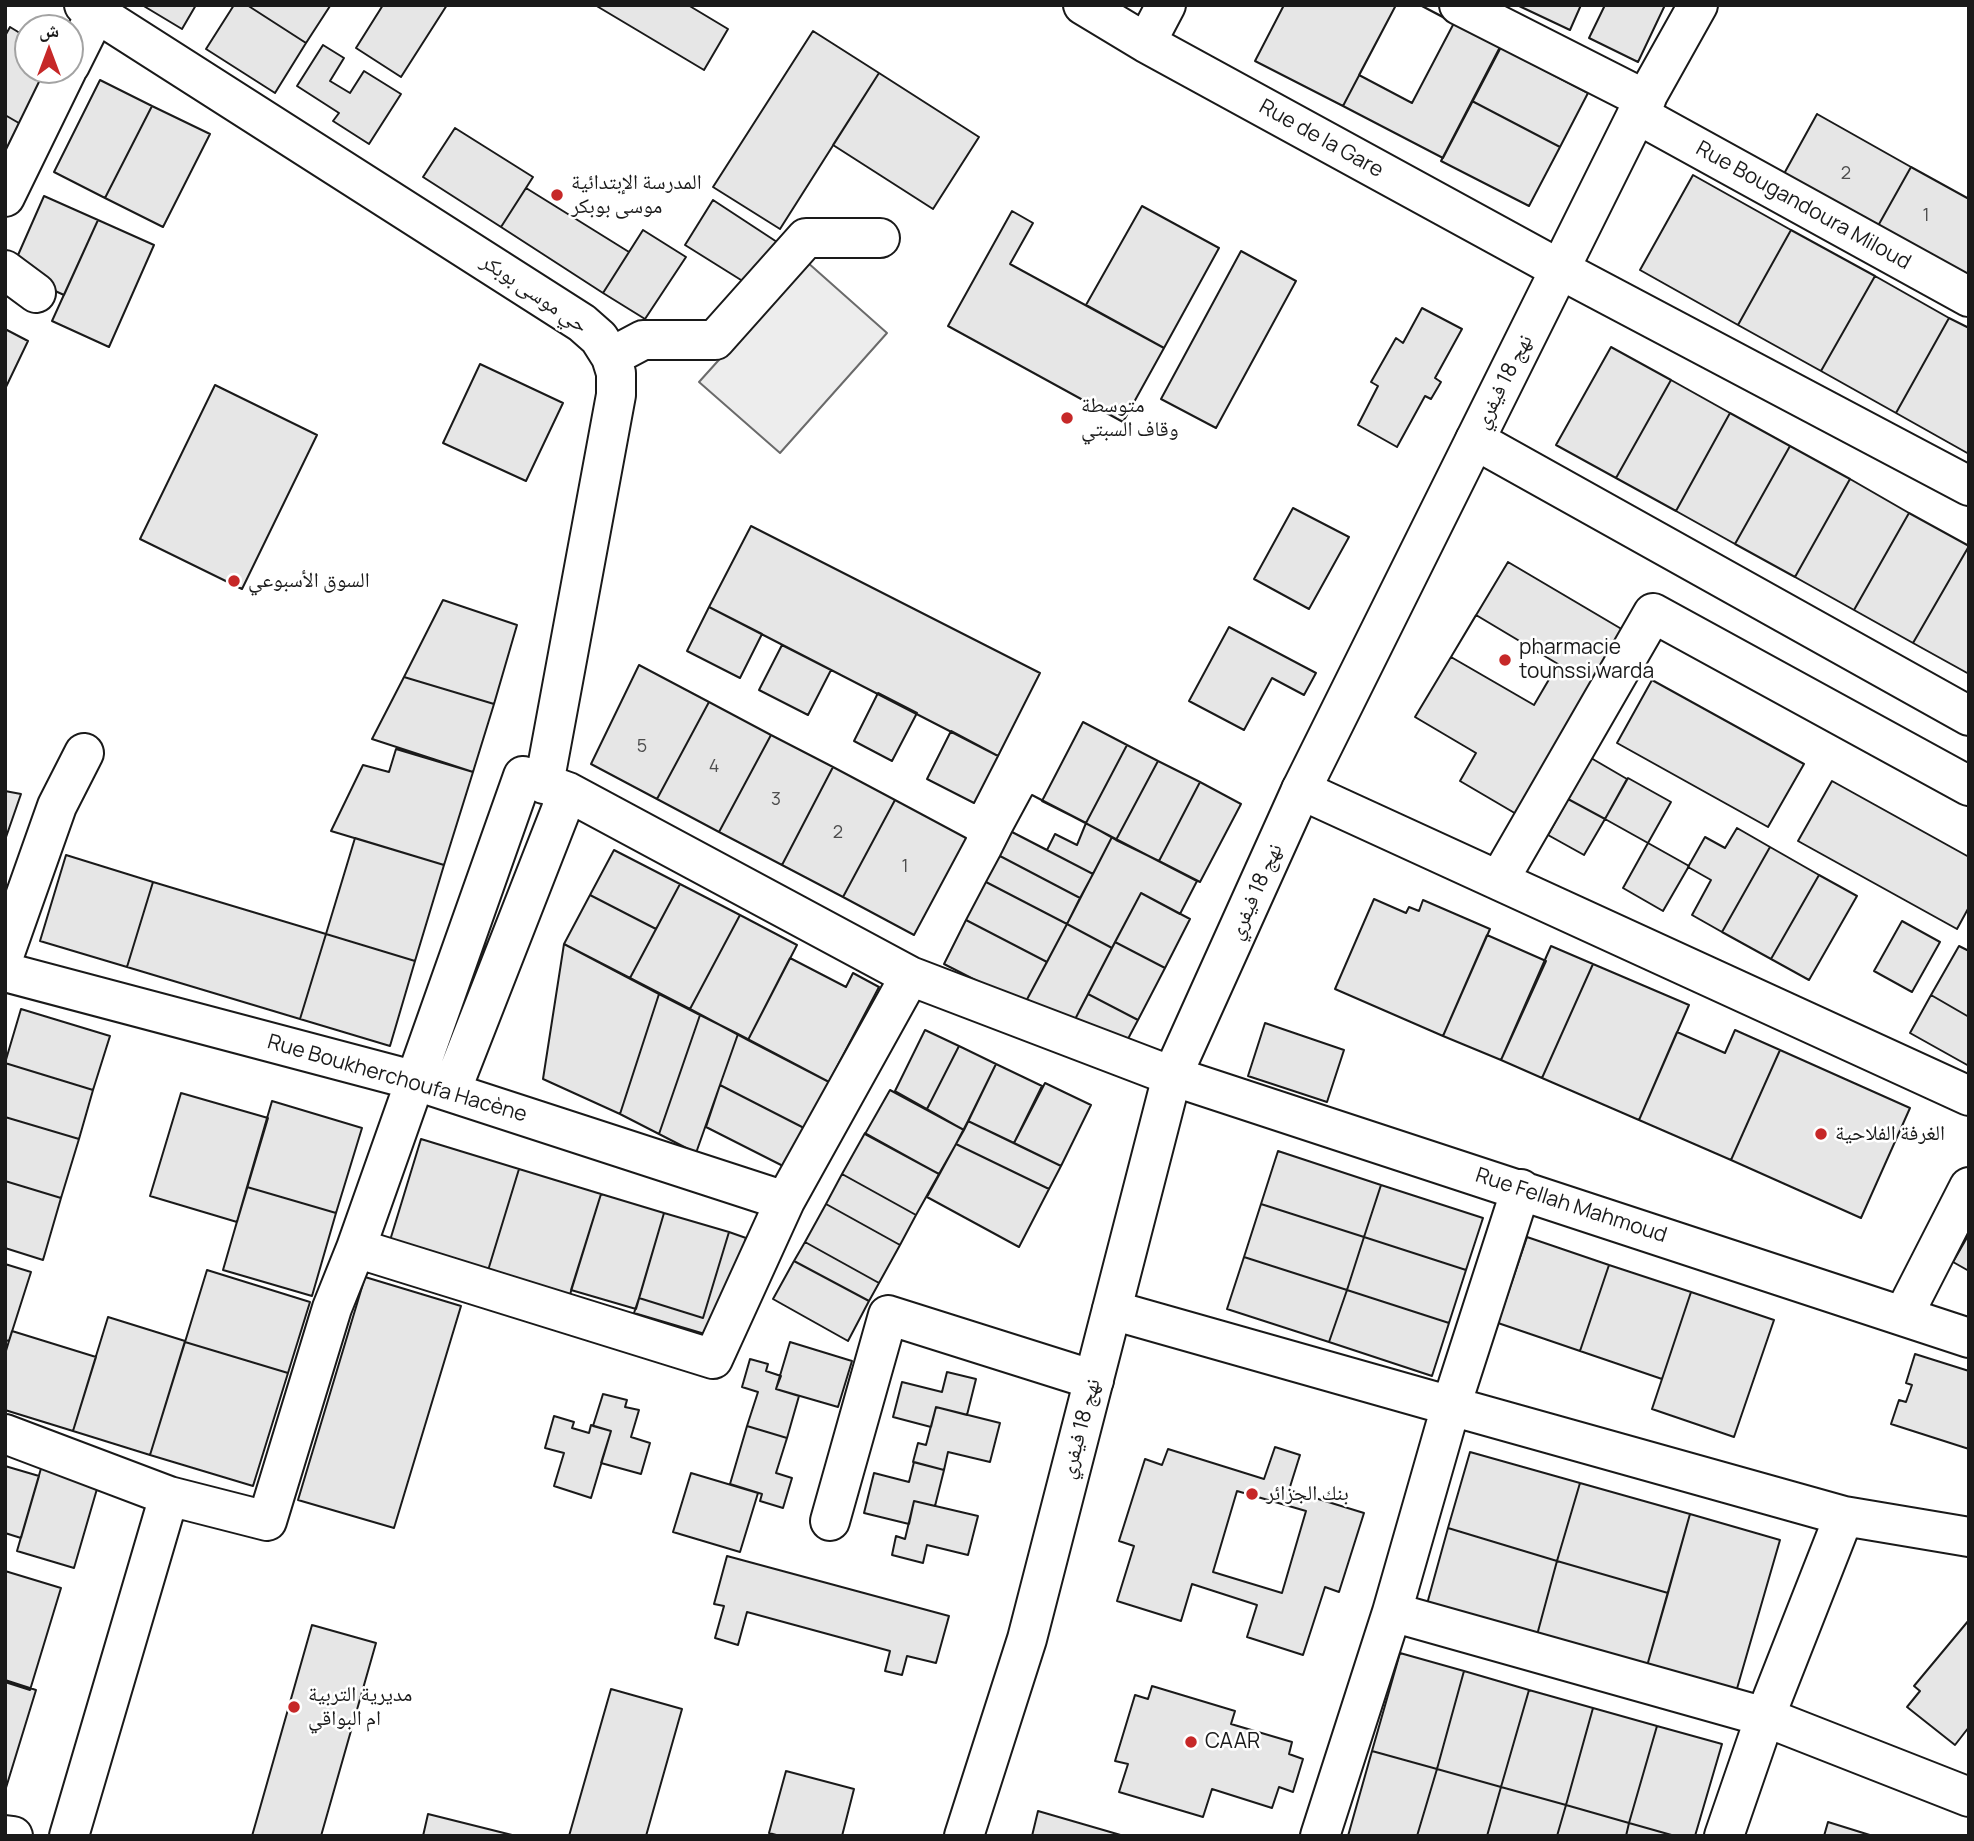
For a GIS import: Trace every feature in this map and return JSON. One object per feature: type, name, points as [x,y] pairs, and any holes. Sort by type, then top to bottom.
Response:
[{"type":"street","name":"Rue de la Gare","points":[[1083,5],[1146,43],[1560,270],[1969,486]]},
{"type":"street","points":[[1146,43],[1166,5]]},
{"type":"street","name":"Rue Bougandoura Miloud","points":[[1459,5],[1969,297]]},
{"type":"street","name":"نهج 18 فيفري","points":[[964,1836],[1027,1639],[1172,1076],[1301,790],[1641,107],[1698,5]]},
{"type":"street","points":[[84,26],[90,9]]},
{"type":"street","name":"حي موسى بوبكر","points":[[90,9],[582,323],[598,338],[611,358],[616,373],[616,395],[545,784]]},
{"type":"street","points":[[5,197],[61,84]]},
{"type":"street","points":[[611,358],[643,340],[715,340],[806,238],[880,238]]},
{"type":"street","points":[[5,270],[36,293]]},
{"type":"street","points":[[1475,440],[1969,716]]},
{"type":"street","points":[[1499,880],[1653,613],[1969,786]]},
{"type":"street","points":[[5,953],[57,806],[84,753]]},
{"type":"street","points":[[5,1434],[169,1496],[267,1521],[332,1308],[356,1248],[413,1080],[545,784]]},
{"type":"street","points":[[451,1091],[545,784]]},
{"type":"street","name":"Rue Fellah Mahmoud","points":[[545,784],[910,976],[1172,1076],[1969,1338]]},
{"type":"street","points":[[1301,790],[1969,1096]]},
{"type":"street","name":"Rue Boukherchoufa Hacène","points":[[5,972],[451,1091],[785,1201]]},
{"type":"street","points":[[356,1248],[713,1359],[785,1201],[910,976]]},
{"type":"street","points":[[1903,1316],[1969,1186]]},
{"type":"street","points":[[1320,1836],[1392,1612],[1451,1406],[1521,1189]]},
{"type":"street","points":[[1112,1310],[1844,1516],[1969,1537]]},
{"type":"street","points":[[830,1521],[888,1315],[1094,1380]]},
{"type":"street","points":[[69,1836],[169,1496]]},
{"type":"street","points":[[1724,1836],[1765,1717],[1844,1516]]},
{"type":"street","points":[[1392,1612],[1765,1717],[1969,1797]]},
{"type":"street","points":[[5,1835],[13,1836]]},
{"type":"shaded area","points":[[807,262],[887,333],[780,453],[699,382]]},
{"type":"building","points":[[142,5],[196,5],[182,29]]},
{"type":"building","points":[[234,5],[247,5],[306,43],[275,93],[206,49]]},
{"type":"building","points":[[247,5],[329,5],[330,6],[306,43]]},
{"type":"building","points":[[383,5],[447,5],[401,77],[356,48]]},
{"type":"building","points":[[595,5],[688,5],[728,29],[704,70]]},
{"type":"building","points":[[1284,5],[1396,5],[1343,106],[1255,61]]},
{"type":"building","points":[[1396,5],[1420,5],[1454,23],[1412,103],[1359,75]]},
{"type":"building","points":[[1396,5],[1420,5],[1501,47],[1443,158],[1343,106]]},
{"type":"building","points":[[1517,5],[1581,5],[1570,30]]},
{"type":"building","points":[[1605,5],[1665,5],[1638,62],[1589,38]]},
{"type":"building","points":[[10,27],[14,29],[14,84],[50,84],[24,126],[5,115],[5,36]]},
{"type":"building","points":[[813,31],[879,73],[780,229],[713,187]]},
{"type":"building","points":[[323,45],[344,58],[330,81],[350,93],[364,71],[401,94],[369,144],[333,121],[339,113],[297,86]]},
{"type":"building","points":[[1500,47],[1588,93],[1560,147],[1472,101]]},
{"type":"building","points":[[879,73],[979,137],[933,209],[833,145]]},
{"type":"building","points":[[100,80],[152,106],[105,198],[54,172]]},
{"type":"building","points":[[1472,101],[1560,147],[1529,206],[1441,161]]},
{"type":"building","points":[[152,106],[210,134],[163,227],[105,198]]},
{"type":"building","points":[[1817,114],[1911,167],[1874,233],[1780,181]]},
{"type":"building","points":[[5,115],[24,126],[5,157]]},
{"type":"building","points":[[455,128],[533,177],[501,227],[423,177]]},
{"type":"building","points":[[1911,167],[1969,199],[1969,285],[1874,233]]},
{"type":"building","points":[[1693,175],[1791,230],[1738,325],[1640,270]]},
{"type":"building","points":[[526,188],[629,252],[603,293],[501,227]]},
{"type":"building","points":[[44,196],[98,220],[64,295],[11,271]]},
{"type":"building","points":[[713,200],[777,242],[749,285],[685,245]]},
{"type":"building","points":[[1142,206],[1219,248],[1164,348],[1086,305]]},
{"type":"building","points":[[1012,211],[1033,223],[1010,264],[1164,348],[1123,422],[948,326]]},
{"type":"building","points":[[98,220],[154,245],[109,347],[52,321]]},
{"type":"building","points":[[643,230],[686,257],[645,319],[603,293]]},
{"type":"building","points":[[1791,230],[1875,276],[1821,371],[1738,325]]},
{"type":"building","points":[[1241,251],[1296,281],[1216,428],[1161,399]]},
{"type":"building","points":[[1875,276],[1949,318],[1896,413],[1821,371]]},
{"type":"building","points":[[1422,308],[1462,329],[1435,378],[1441,382],[1431,399],[1425,396],[1397,447],[1358,425],[1378,386],[1371,382],[1396,338],[1403,343]]},
{"type":"building","points":[[1949,318],[1969,328],[1969,454],[1896,413]]},
{"type":"building","points":[[5,329],[28,341],[5,389]]},
{"type":"building","points":[[1611,347],[1671,380],[1616,478],[1556,445]]},
{"type":"building","points":[[480,364],[563,403],[526,481],[443,443]]},
{"type":"building","points":[[1671,380],[1730,413],[1676,511],[1616,478]]},
{"type":"building","points":[[215,385],[317,435],[242,589],[140,539]]},
{"type":"building","points":[[1730,413],[1790,446],[1735,544],[1676,511]]},
{"type":"building","points":[[1790,446],[1850,479],[1795,577],[1735,544]]},
{"type":"building","points":[[1850,479],[1909,513],[1854,610],[1795,577]]},
{"type":"building","points":[[1293,508],[1349,537],[1309,609],[1254,579]]},
{"type":"building","points":[[1909,513],[1969,546],[1913,643],[1854,610]]},
{"type":"building","points":[[751,526],[1040,673],[998,756],[709,607]]},
{"type":"building","points":[[1969,546],[1969,674],[1913,643]]},
{"type":"building","points":[[1508,562],[1630,634],[1518,815],[1460,781],[1476,753],[1415,717]]},
{"type":"building","points":[[443,600],[517,625],[494,704],[404,677]]},
{"type":"building","points":[[709,607],[762,634],[740,678],[687,651]]},
{"type":"building","name":"pharmacie tounssi warda","points":[[1476,615],[1558,664],[1534,705],[1451,657]]},
{"type":"building","points":[[1229,627],[1316,673],[1304,695],[1272,678],[1244,730],[1189,701]]},
{"type":"building","points":[[782,645],[831,670],[808,715],[759,690]]},
{"type":"building","points":[[639,665],[709,702],[657,799],[591,764]]},
{"type":"building","points":[[404,677],[494,704],[473,772],[372,739]]},
{"type":"building","points":[[1652,680],[1804,764],[1768,827],[1617,743]]},
{"type":"building","points":[[878,693],[917,713],[892,761],[854,741]]},
{"type":"building","points":[[709,702],[771,735],[719,832],[657,799]]},
{"type":"building","points":[[1083,722],[1127,745],[1086,823],[1042,801]]},
{"type":"building","points":[[951,731],[998,756],[974,803],[927,779]]},
{"type":"building","points":[[771,735],[833,767],[782,865],[719,832]]},
{"type":"building","points":[[1127,745],[1158,761],[1116,840],[1086,823]]},
{"type":"building","points":[[396,749],[473,772],[444,865],[331,831],[363,765],[389,772]]},
{"type":"building","points":[[1591,758],[1627,779],[1605,819],[1568,799]]},
{"type":"building","points":[[1158,761],[1200,782],[1159,861],[1116,840]]},
{"type":"building","points":[[833,767],[895,800],[843,897],[782,865]]},
{"type":"building","points":[[1628,778],[1671,802],[1648,843],[1605,819]]},
{"type":"building","points":[[1832,781],[1969,857],[1969,907],[1957,929],[1798,841]]},
{"type":"building","points":[[1200,782],[1241,804],[1200,882],[1159,861]]},
{"type":"building","points":[[5,791],[21,794],[5,840]]},
{"type":"building","points":[[1032,795],[1086,823],[1077,845],[1055,834],[1047,850],[1012,832]]},
{"type":"building","points":[[1032,795],[1112,837],[1093,874],[1012,832]]},
{"type":"building","points":[[1568,799],[1605,819],[1584,855],[1548,835]]},
{"type":"building","points":[[895,800],[966,838],[914,935],[843,897]]},
{"type":"building","points":[[1737,828],[1770,847],[1722,932],[1692,915],[1711,880],[1688,867],[1705,837],[1725,848]]},
{"type":"building","points":[[1012,832],[1093,874],[1080,898],[1000,856]]},
{"type":"building","points":[[1112,837],[1197,881],[1180,914],[1141,893],[1112,948],[1067,924]]},
{"type":"building","points":[[355,838],[444,865],[415,961],[326,934]]},
{"type":"building","points":[[1648,843],[1689,866],[1663,911],[1623,888]]},
{"type":"building","points":[[1770,847],[1819,875],[1771,959],[1722,932]]},
{"type":"building","points":[[614,850],[680,884],[656,929],[590,895]]},
{"type":"building","points":[[66,855],[153,882],[127,967],[40,941]]},
{"type":"building","points":[[1000,856],[1080,898],[1067,924],[986,882]]},
{"type":"building","points":[[1819,875],[1857,896],[1809,980],[1771,959]]},
{"type":"building","points":[[153,882],[326,934],[300,1019],[127,967]]},
{"type":"building","points":[[986,882],[1067,924],[1047,962],[966,920]]},
{"type":"building","points":[[680,884],[740,915],[690,1009],[630,978]]},
{"type":"building","points":[[1141,893],[1190,919],[1165,968],[1115,942]]},
{"type":"building","points":[[590,895],[656,929],[630,978],[564,944]]},
{"type":"building","points":[[1374,899],[1406,913],[1409,907],[1419,911],[1423,900],[1490,929],[1443,1036],[1335,989]]},
{"type":"building","points":[[740,915],[797,945],[748,1040],[690,1009]]},
{"type":"building","points":[[966,920],[1047,962],[1024,1005],[944,964]]},
{"type":"building","points":[[1902,921],[1940,942],[1912,992],[1874,971]]},
{"type":"building","points":[[1067,924],[1112,948],[1070,1029],[1024,1005]]},
{"type":"building","points":[[326,934],[415,961],[390,1046],[300,1019]]},
{"type":"building","points":[[1487,935],[1546,961],[1501,1060],[1443,1036]]},
{"type":"building","points":[[1115,942],[1165,968],[1138,1020],[1088,994]]},
{"type":"building","points":[[564,944],[659,994],[620,1114],[543,1079]]},
{"type":"building","points":[[1551,946],[1593,964],[1542,1078],[1501,1060]]},
{"type":"building","points":[[1959,946],[1969,951],[1969,1017],[1931,995]]},
{"type":"building","points":[[790,958],[846,987],[853,973],[879,987],[829,1082],[748,1040]]},
{"type":"building","points":[[1593,964],[1689,1005],[1639,1120],[1542,1078]]},
{"type":"building","points":[[659,994],[700,1015],[659,1134],[620,1114]]},
{"type":"building","points":[[1088,994],[1138,1020],[1121,1052],[1070,1029]]},
{"type":"building","points":[[1931,995],[1969,1017],[1969,1066],[1910,1033]]},
{"type":"building","points":[[21,1009],[110,1036],[93,1090],[5,1063]]},
{"type":"building","points":[[700,1015],[738,1034],[696,1153],[659,1134]]},
{"type":"building","points":[[1265,1023],[1344,1050],[1327,1102],[1248,1076]]},
{"type":"building","points":[[925,1030],[959,1046],[927,1109],[895,1091]]},
{"type":"building","points":[[1735,1030],[1780,1050],[1731,1160],[1639,1120],[1677,1032],[1725,1053]]},
{"type":"building","points":[[738,1034],[829,1082],[804,1128],[720,1085]]},
{"type":"building","points":[[959,1046],[996,1064],[964,1130],[927,1109]]},
{"type":"building","name":"الغرفة الفلاحية","points":[[1780,1050],[1910,1108],[1861,1218],[1731,1160]]},
{"type":"building","points":[[5,1063],[93,1090],[79,1139],[5,1117]]},
{"type":"building","points":[[996,1064],[1042,1086],[1014,1143],[968,1121]]},
{"type":"building","points":[[1045,1083],[1091,1105],[1061,1166],[1014,1143]]},
{"type":"building","points":[[720,1085],[804,1128],[785,1167],[706,1127]]},
{"type":"building","points":[[890,1090],[964,1130],[939,1174],[865,1134]]},
{"type":"building","points":[[181,1093],[268,1118],[237,1222],[150,1196]]},
{"type":"building","points":[[272,1101],[362,1128],[336,1213],[247,1187]]},
{"type":"building","points":[[5,1117],[79,1139],[61,1198],[5,1181]]},
{"type":"building","points":[[968,1121],[1061,1166],[1049,1189],[956,1144]]},
{"type":"building","points":[[865,1133],[939,1174],[916,1215],[842,1174]]},
{"type":"building","points":[[421,1139],[519,1169],[486,1277],[388,1247]]},
{"type":"building","points":[[956,1144],[1049,1189],[1019,1247],[927,1197]]},
{"type":"building","points":[[1278,1151],[1381,1185],[1364,1237],[1261,1204]]},
{"type":"building","points":[[519,1169],[601,1194],[568,1301],[486,1277]]},
{"type":"building","points":[[842,1174],[916,1215],[900,1245],[826,1204]]},
{"type":"building","points":[[5,1181],[61,1198],[43,1260],[5,1248]]},
{"type":"building","points":[[1381,1185],[1483,1218],[1466,1270],[1364,1237]]},
{"type":"building","points":[[247,1187],[336,1213],[312,1296],[223,1270]]},
{"type":"building","points":[[601,1194],[664,1213],[636,1309],[571,1290]]},
{"type":"building","points":[[826,1204],[900,1245],[879,1283],[805,1242]]},
{"type":"building","points":[[1261,1204],[1364,1237],[1347,1290],[1244,1257]]},
{"type":"building","points":[[664,1213],[729,1232],[703,1318],[639,1298]]},
{"type":"building","points":[[729,1232],[746,1238],[715,1337],[634,1313],[639,1298],[703,1318]]},
{"type":"building","points":[[1969,1234],[1969,1271],[1953,1262]]},
{"type":"building","points":[[1364,1237],[1466,1270],[1449,1323],[1347,1290]]},
{"type":"building","points":[[1527,1237],[1609,1265],[1580,1351],[1498,1323]]},
{"type":"building","points":[[805,1242],[879,1283],[869,1301],[794,1261]]},
{"type":"building","points":[[1244,1257],[1347,1290],[1329,1342],[1227,1309]]},
{"type":"building","points":[[794,1261],[869,1301],[848,1341],[773,1299]]},
{"type":"building","points":[[5,1264],[31,1272],[9,1341],[5,1340]]},
{"type":"building","points":[[1609,1265],[1691,1292],[1662,1379],[1580,1351]]},
{"type":"building","points":[[207,1270],[310,1302],[288,1373],[185,1342]]},
{"type":"building","points":[[365,1277],[461,1306],[394,1528],[298,1500]]},
{"type":"building","points":[[1347,1290],[1449,1323],[1432,1376],[1329,1342]]},
{"type":"building","points":[[1691,1292],[1774,1320],[1734,1437],[1652,1409]]},
{"type":"building","points":[[108,1317],[185,1341],[150,1455],[73,1431]]},
{"type":"building","points":[[12,1331],[96,1357],[73,1431],[5,1410],[5,1354]]},
{"type":"building","points":[[185,1342],[288,1373],[253,1486],[150,1455]]},
{"type":"building","points":[[790,1342],[852,1361],[838,1407],[776,1389]]},
{"type":"building","points":[[1915,1354],[1969,1371],[1969,1449],[1891,1424],[1899,1400],[1906,1402],[1912,1385],[1906,1383]]},
{"type":"building","points":[[750,1359],[768,1364],[766,1371],[781,1376],[776,1389],[799,1396],[787,1438],[747,1426],[758,1392],[742,1387]]},
{"type":"building","points":[[947,1372],[976,1379],[967,1415],[936,1407],[931,1427],[893,1417],[902,1382],[942,1392]]},
{"type":"building","points":[[603,1394],[627,1400],[625,1407],[639,1410],[631,1437],[650,1443],[641,1474],[601,1463],[611,1431],[593,1426]]},
{"type":"building","points":[[936,1407],[1000,1423],[990,1462],[948,1452],[944,1470],[913,1462],[918,1443],[926,1445]]},
{"type":"building","points":[[554,1416],[574,1422],[572,1428],[589,1433],[591,1425],[611,1431],[591,1498],[554,1486],[564,1453],[545,1448]]},
{"type":"building","points":[[747,1426],[787,1438],[776,1473],[792,1478],[783,1508],[760,1501],[762,1494],[730,1484]]},
{"type":"building","points":[[1275,1447],[1300,1455],[1289,1490],[1364,1513],[1339,1592],[1325,1587],[1303,1655],[1247,1637],[1257,1605],[1192,1584],[1181,1621],[1117,1601],[1134,1546],[1119,1541],[1145,1459],[1162,1465],[1168,1449],[1264,1479]]},
{"type":"building","points":[[1470,1452],[1580,1483],[1557,1561],[1448,1528]]},
{"type":"building","points":[[914,1462],[944,1470],[935,1506],[914,1501],[909,1524],[864,1513],[874,1473],[909,1482]]},
{"type":"building","points":[[42,1465],[99,1482],[74,1568],[17,1551]]},
{"type":"building","points":[[5,1466],[39,1476],[21,1538],[5,1533]]},
{"type":"building","points":[[691,1473],[758,1493],[740,1552],[673,1532]]},
{"type":"building","points":[[1580,1483],[1690,1514],[1668,1593],[1557,1561]]},
{"type":"building","points":[[1237,1491],[1306,1511],[1282,1593],[1213,1572]]},
{"type":"building","points":[[914,1501],[978,1516],[968,1555],[927,1545],[923,1563],[892,1555],[896,1536],[905,1539]]},
{"type":"building","points":[[1690,1514],[1780,1540],[1736,1692],[1647,1666]]},
{"type":"building","points":[[1448,1528],[1557,1561],[1537,1635],[1427,1604]]},
{"type":"building","points":[[727,1556],[949,1616],[936,1663],[907,1656],[902,1675],[885,1671],[890,1651],[747,1612],[738,1645],[715,1638],[724,1606],[714,1604]]},
{"type":"building","points":[[1557,1561],[1668,1593],[1647,1666],[1537,1635]]},
{"type":"building","points":[[5,1571],[61,1588],[30,1690],[5,1682]]},
{"type":"building","points":[[1969,1620],[1969,1727],[1955,1745],[1907,1707],[1920,1691],[1914,1686]]},
{"type":"building","points":[[312,1625],[376,1643],[321,1836],[252,1836]]},
{"type":"building","points":[[1400,1653],[1464,1671],[1437,1769],[1372,1751]]},
{"type":"building","points":[[1464,1671],[1529,1690],[1501,1787],[1437,1769]]},
{"type":"building","points":[[5,1680],[36,1690],[5,1791]]},
{"type":"building","points":[[1152,1686],[1235,1711],[1231,1724],[1292,1742],[1289,1754],[1303,1759],[1293,1792],[1279,1787],[1272,1808],[1212,1789],[1203,1817],[1119,1792],[1128,1764],[1115,1761],[1135,1695],[1148,1699]]},
{"type":"building","points":[[611,1689],[682,1709],[646,1836],[569,1836]]},
{"type":"building","points":[[1529,1690],[1593,1708],[1566,1805],[1501,1787]]},
{"type":"building","points":[[1593,1708],[1657,1726],[1629,1823],[1566,1805]]},
{"type":"building","points":[[1657,1726],[1722,1744],[1695,1836],[1675,1836],[1629,1823]]},
{"type":"building","points":[[1372,1751],[1437,1769],[1417,1836],[1348,1836]]},
{"type":"building","points":[[1437,1769],[1501,1787],[1487,1836],[1417,1836]]},
{"type":"building","points":[[786,1771],[854,1789],[842,1836],[780,1836],[769,1833]]},
{"type":"building","points":[[1501,1787],[1566,1805],[1557,1836],[1487,1836]]},
{"type":"building","points":[[1566,1805],[1629,1823],[1626,1836],[1557,1836]]},
{"type":"building","points":[[1038,1811],[1124,1836],[1032,1836]]},
{"type":"building","points":[[428,1814],[516,1836],[423,1836]]},
{"type":"building","points":[[1828,1822],[1873,1836],[1824,1836]]},
{"type":"building","points":[[1629,1823],[1675,1836],[1626,1836]]},
{"type":"place","name":"المدرسة الإبتدائية موسى بوبكر","points":[[557,195]]},
{"type":"place","name":"متوسطة وقاف السبتي","points":[[1067,418]]},
{"type":"place","name":"السوق الأسبوعي","points":[[234,581]]},
{"type":"place","name":"pharmacie tounssi warda","points":[[1505,660]]},
{"type":"place","name":"الغرفة الفلاحية","points":[[1821,1134]]},
{"type":"place","name":"بنك الجزائر","points":[[1252,1494]]},
{"type":"place","name":"مديرية التربية ام البواقي","points":[[294,1707]]},
{"type":"place","name":"CAAR","points":[[1191,1742]]}]
